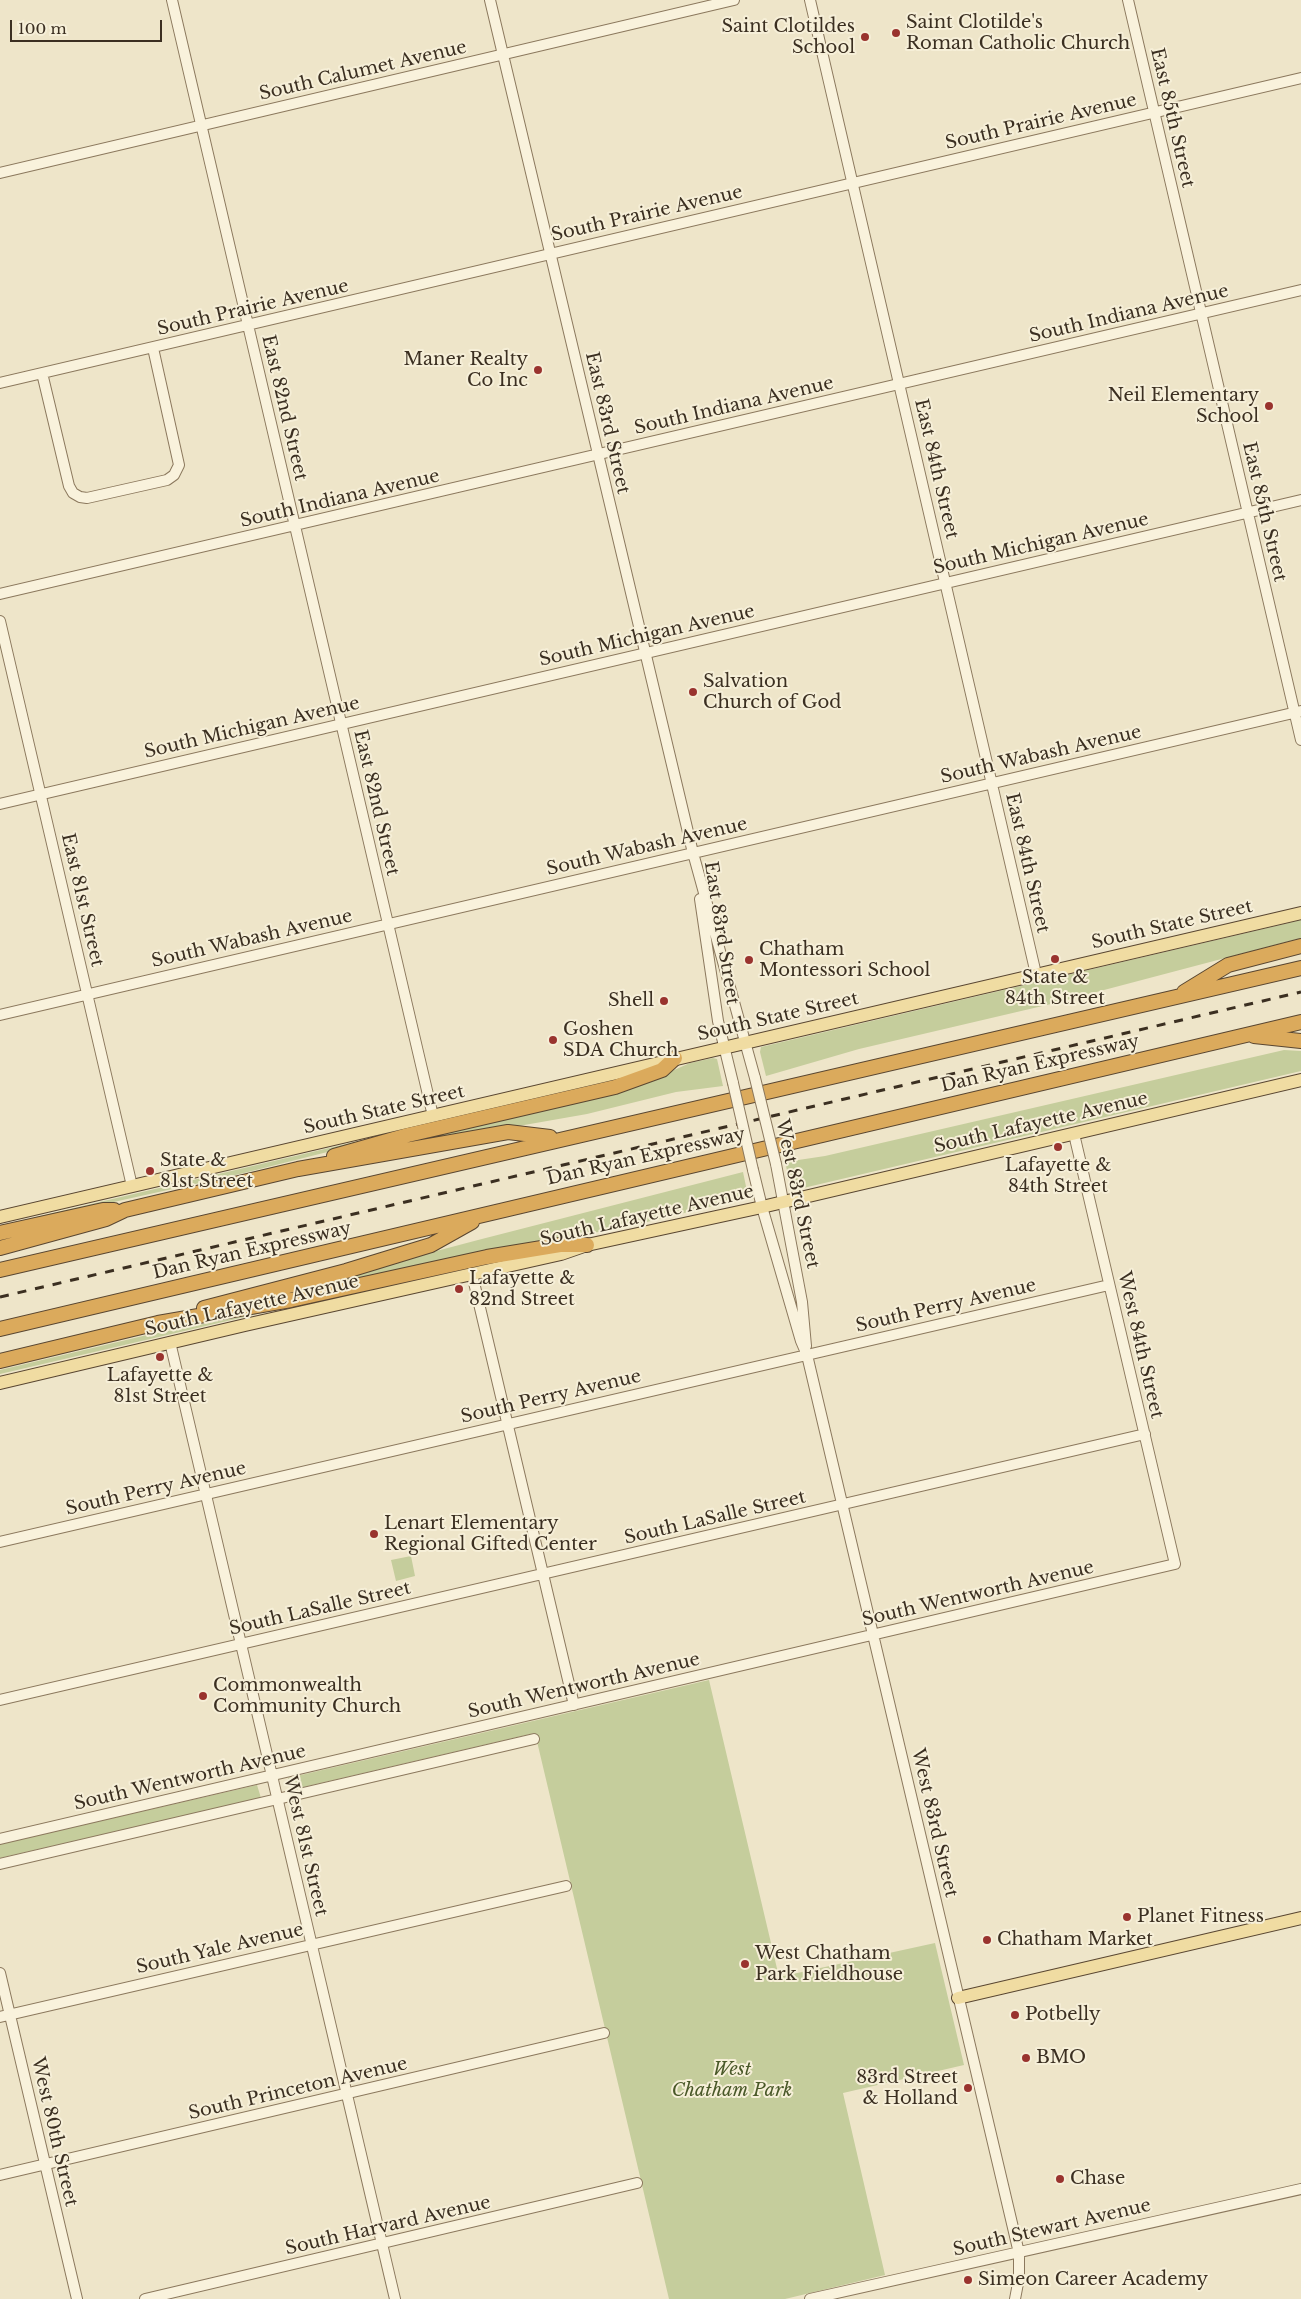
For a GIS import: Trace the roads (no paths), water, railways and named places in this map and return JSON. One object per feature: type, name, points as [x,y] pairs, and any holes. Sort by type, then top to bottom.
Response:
[{"type":"highway","points":[[1174,998],[1228,965],[1301,946]]},
{"type":"highway","name":"Dan Ryan Expressway","points":[[0,1270],[562,1138],[704,1108],[1301,968]]},
{"type":"highway","name":"Dan Ryan Expressway","points":[[0,1329],[1301,1022]]},
{"type":"highway","points":[[1246,1035],[1301,1042]]},
{"type":"highway","points":[[298,1169],[322,1159],[408,1135],[615,1088],[662,1070],[675,1058]]},
{"type":"highway","points":[[0,1233],[104,1210],[125,1210],[298,1169],[508,1132],[562,1138]]},
{"type":"highway","points":[[0,1248],[106,1220],[125,1210]]},
{"type":"highway","points":[[158,1323],[188,1312],[346,1271],[431,1245],[486,1214]]},
{"type":"highway","points":[[0,1361],[158,1323],[291,1300],[486,1257],[560,1245],[587,1245]]},
{"type":"main road","name":"South State Street","points":[[0,1216],[1301,913]]},
{"type":"main road","name":"South Lafayette Avenue","points":[[0,1383],[170,1342],[561,1254],[587,1245],[762,1207],[1301,1080]]},
{"type":"main road","points":[[958,1998],[1301,1918]]},
{"type":"street","name":"East 82nd Street","points":[[172,0],[433,1116]]},
{"type":"street","name":"East 83rd Street","points":[[490,0],[693,853],[746,1042]]},
{"type":"street","name":"South Calumet Avenue","points":[[0,173],[734,0]]},
{"type":"street","name":"East 84th Street","points":[[810,0],[1036,974]]},
{"type":"street","name":"East 85th Street","points":[[1128,0],[1248,513],[1298,712],[1301,740]]},
{"type":"street","name":"South Prairie Avenue","points":[[0,383],[1301,78]]},
{"type":"street","name":"South Indiana Avenue","points":[[0,594],[1301,290]]},
{"type":"street","points":[[42,373],[69,486],[76,496],[87,498],[167,480],[174,475],[178,468],[179,459],[153,348]]},
{"type":"street","name":"South Michigan Avenue","points":[[0,804],[1301,500]]},
{"type":"street","name":"East 81st Street","points":[[0,621],[132,1186]]},
{"type":"street","name":"South Wabash Avenue","points":[[0,1015],[1298,712]]},
{"type":"street","name":"East 83rd Street","points":[[693,853],[724,1047]]},
{"type":"street","name":"West 83rd Street","points":[[746,1042],[776,1164],[802,1302],[807,1355],[1019,2253],[1019,2278],[1015,2299]]},
{"type":"street","name":"West 83rd Street","points":[[724,1047],[762,1207],[800,1341],[807,1355]]},
{"type":"street","name":"West 84th Street","points":[[1074,1134],[1175,1564]]},
{"type":"street","points":[[472,1274],[574,1705]]},
{"type":"street","name":"South Perry Avenue","points":[[0,1542],[1109,1285]]},
{"type":"street","name":"West 81st Street","points":[[170,1342],[395,2299]]},
{"type":"street","name":"South LaSalle Street","points":[[0,1700],[1145,1434]]},
{"type":"street","name":"South Wentworth Avenue","points":[[0,1839],[1175,1564]]},
{"type":"street","points":[[0,1864],[534,1739]]},
{"type":"street","name":"South Yale Avenue","points":[[5,2016],[566,1886]]},
{"type":"street","name":"West 80th Street","points":[[0,1974],[5,2016],[45,2164],[77,2299]]},
{"type":"street","name":"South Princeton Avenue","points":[[0,2175],[604,2033]]},
{"type":"street","name":"South Harvard Avenue","points":[[145,2299],[637,2183]]},
{"type":"street","name":"South Stewart Avenue","points":[[810,2299],[1301,2189]]},
{"type":"railway","points":[[0,1297],[1301,992]]},
{"type":"place","name":"Saint Clotilde's Roman Catholic Church","points":[[896,33]]},
{"type":"place","name":"Saint Clotildes School","points":[[865,37]]},
{"type":"place","name":"Maner Realty Co Inc","points":[[538,370]]},
{"type":"place","name":"Neil Elementary School","points":[[1269,406]]},
{"type":"place","name":"Salvation Church of God","points":[[693,692]]},
{"type":"place","name":"State & 84th Street","points":[[1055,959]]},
{"type":"place","name":"Chatham Montessori School","points":[[749,960]]},
{"type":"place","name":"Shell","points":[[664,1001]]},
{"type":"place","name":"Goshen SDA Church","points":[[553,1040]]},
{"type":"place","name":"Lafayette & 84th Street","points":[[1058,1147]]},
{"type":"place","name":"State & 81st Street","points":[[150,1171]]},
{"type":"place","name":"Lafayette & 82nd Street","points":[[459,1289]]},
{"type":"place","name":"Lafayette & 81st Street","points":[[160,1357]]},
{"type":"place","name":"Lenart Elementary Regional Gifted Center","points":[[374,1534]]},
{"type":"place","name":"Commonwealth Community Church","points":[[203,1696]]},
{"type":"place","name":"Planet Fitness","points":[[1127,1917]]},
{"type":"place","name":"Chatham Market","points":[[987,1940]]},
{"type":"place","name":"West Chatham Park Fieldhouse","points":[[745,1964]]},
{"type":"place","name":"Potbelly","points":[[1015,2015]]},
{"type":"place","name":"BMO","points":[[1026,2058]]},
{"type":"place","name":"83rd Street & Holland","points":[[968,2088]]},
{"type":"place","name":"Chase","points":[[1060,2179]]},
{"type":"place","name":"Simeon Career Academy","points":[[968,2280]]},
{"type":"park label","name":"West Chatham Park","points":[[732,2080]]}]
